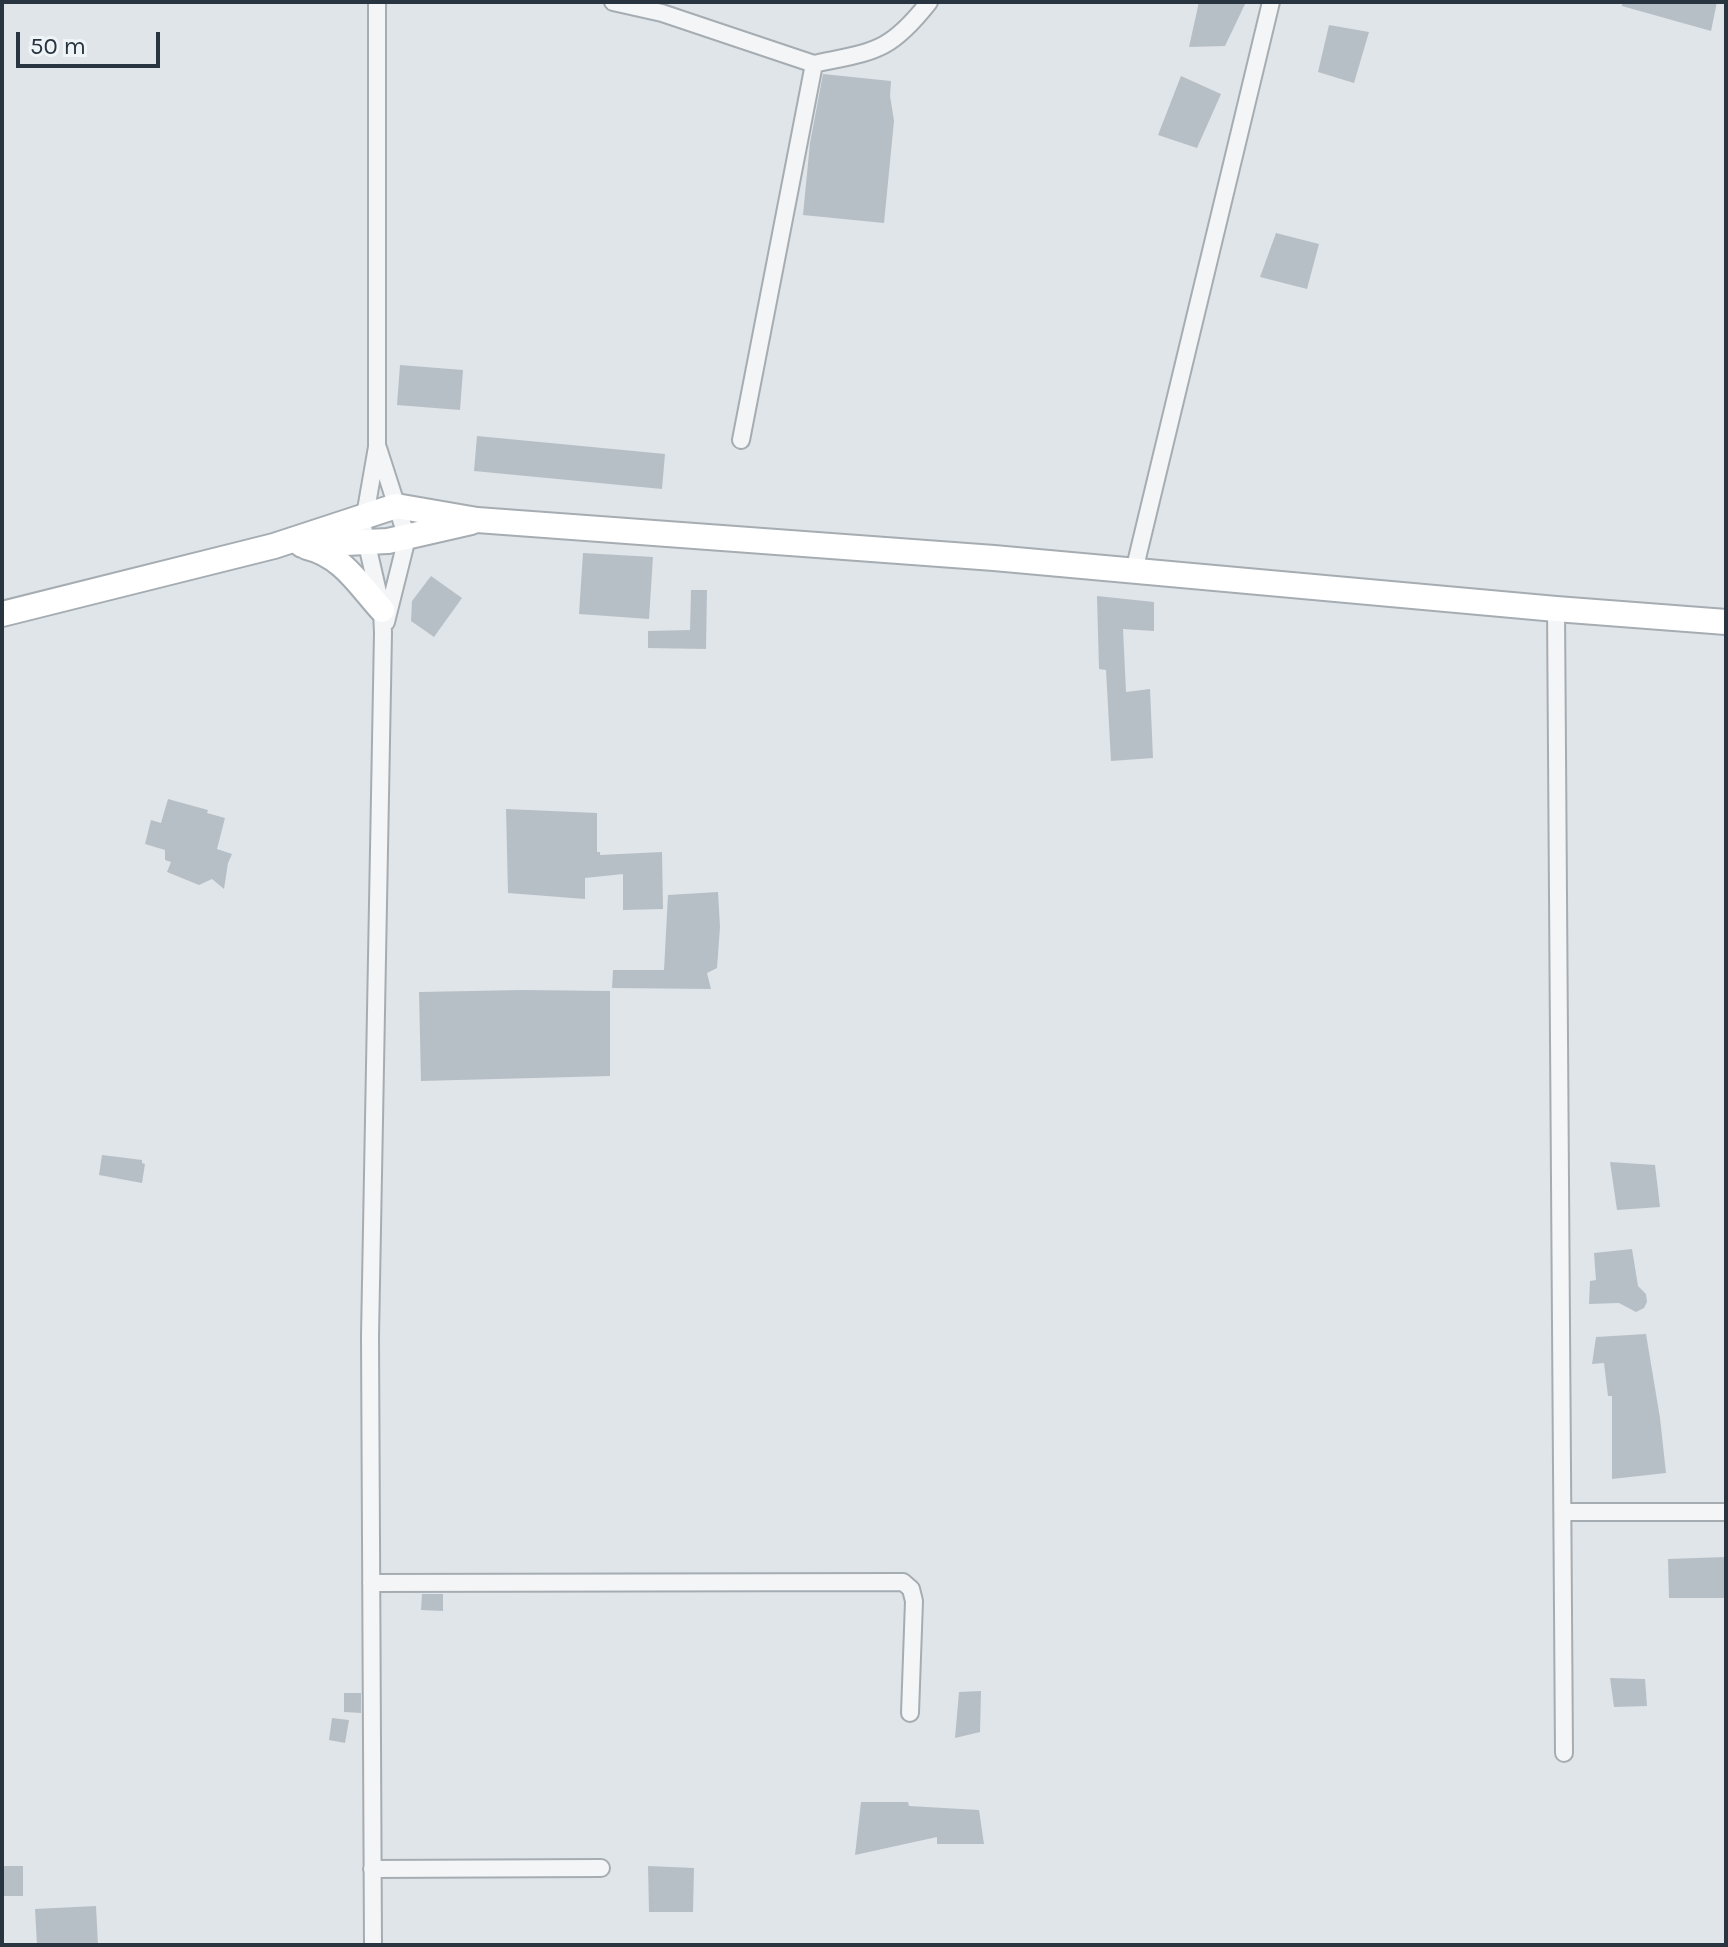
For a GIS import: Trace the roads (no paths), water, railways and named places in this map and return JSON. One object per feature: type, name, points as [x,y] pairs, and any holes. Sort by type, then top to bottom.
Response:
[{"type":"street","points":[[373,1945],[370,1320],[383,622],[363,527],[377,447],[377,2]]},
{"type":"street","points":[[613,2],[662,13],[814,64],[877,50],[897,38],[929,2]]},
{"type":"street","points":[[1134,571],[1271,2]]},
{"type":"street","points":[[741,440],[814,64]]},
{"type":"street","points":[[377,447],[407,538],[383,622]]},
{"type":"street","points":[[2,614],[274,546],[396,506],[477,520],[994,558],[1726,622]]},
{"type":"street","points":[[274,546],[366,543],[407,538],[477,520]]},
{"type":"street","points":[[301,545],[331,556],[354,577],[383,622]]},
{"type":"street","points":[[1556,609],[1564,1753]]},
{"type":"street","points":[[1563,1512],[1726,1512]]},
{"type":"street","points":[[371,1583],[903,1582],[911,1589],[914,1601],[910,1713]]},
{"type":"street","points":[[372,1869],[601,1868]]}]
